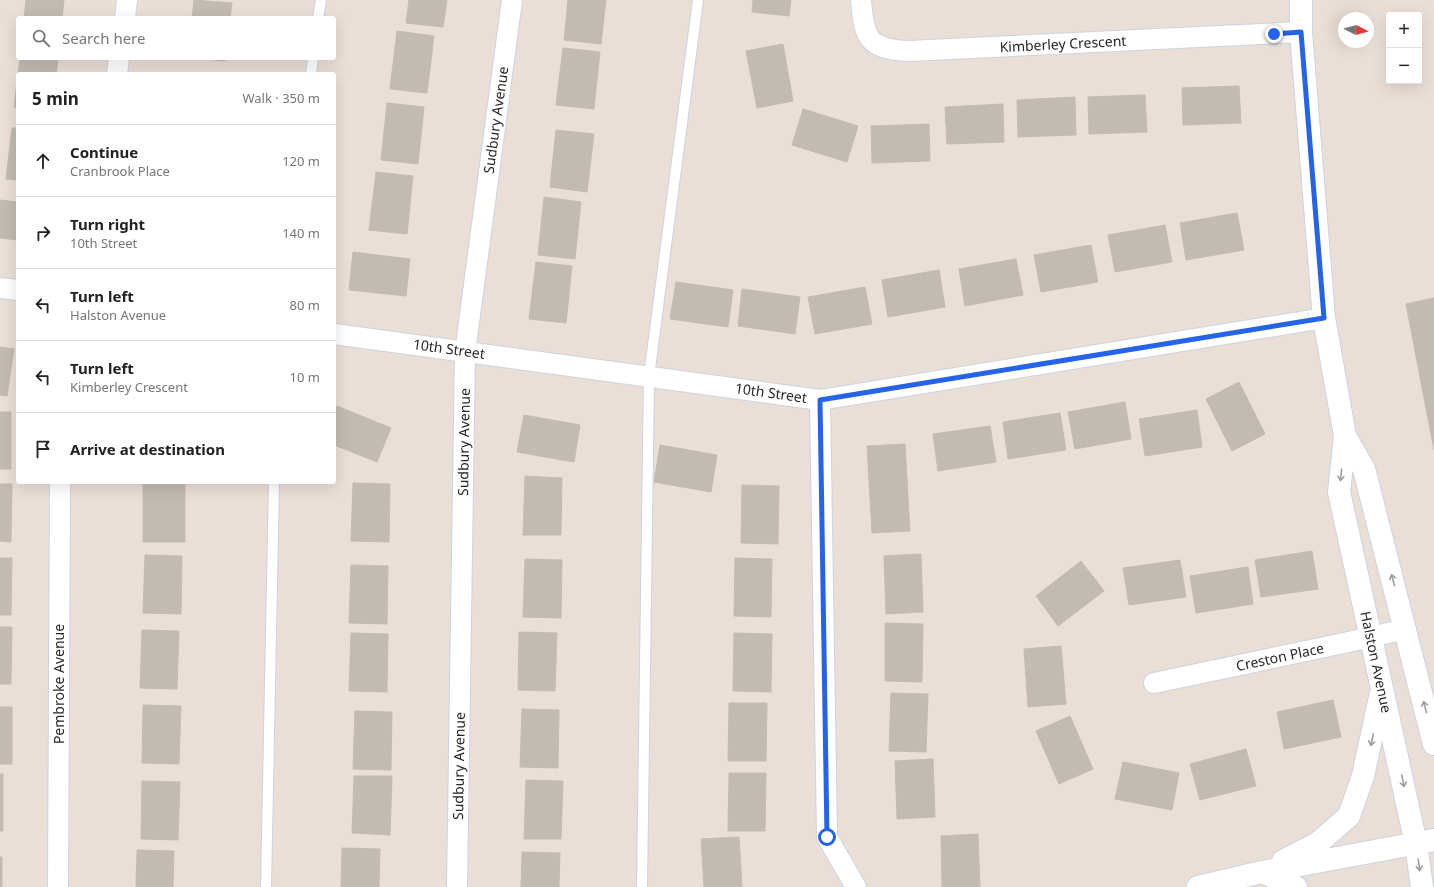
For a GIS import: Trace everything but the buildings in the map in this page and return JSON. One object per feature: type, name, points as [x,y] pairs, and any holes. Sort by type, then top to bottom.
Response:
[{"type":"main road","name":"Halston Avenue","points":[[1301,0],[1301,32],[1324,318],[1345,436],[1339,492],[1382,688],[1425,842],[1422,887]]},
{"type":"main road","name":"Halston Avenue","points":[[1345,436],[1364,469],[1406,629],[1434,744]]},
{"type":"main road","points":[[1262,872],[1318,844],[1349,816],[1363,776],[1382,688]]},
{"type":"main road","points":[[1198,887],[1262,872],[1425,842]]},
{"type":"main road","points":[[1262,872],[1296,887]]},
{"type":"street","points":[[125,16],[127,0]]},
{"type":"street","name":"Sudbury Avenue","points":[[457,887],[465,352],[512,0]]},
{"type":"street","name":"Kimberley Crescent","points":[[860,0],[863,24],[871,41],[887,50],[909,51],[1301,32]]},
{"type":"street","points":[[117,72],[119,60]]},
{"type":"street","points":[[0,288],[16,290]]},
{"type":"street","name":"10th Street","points":[[336,334],[820,400],[1324,318]]},
{"type":"street","points":[[820,400],[827,837],[856,887]]},
{"type":"street","name":"Pembroke Avenue","points":[[58,887],[60,484]]},
{"type":"street","name":"Creston Place","points":[[1154,683],[1406,629]]},
{"type":"lane","points":[[318,16],[321,0]]},
{"type":"lane","points":[[642,887],[649,376],[698,0]]},
{"type":"lane","points":[[311,72],[313,60]]},
{"type":"lane","points":[[266,887],[274,484]]},
{"type":"route","points":[[827,837],[820,400],[1324,318],[1301,32],[1274,34]]}]
